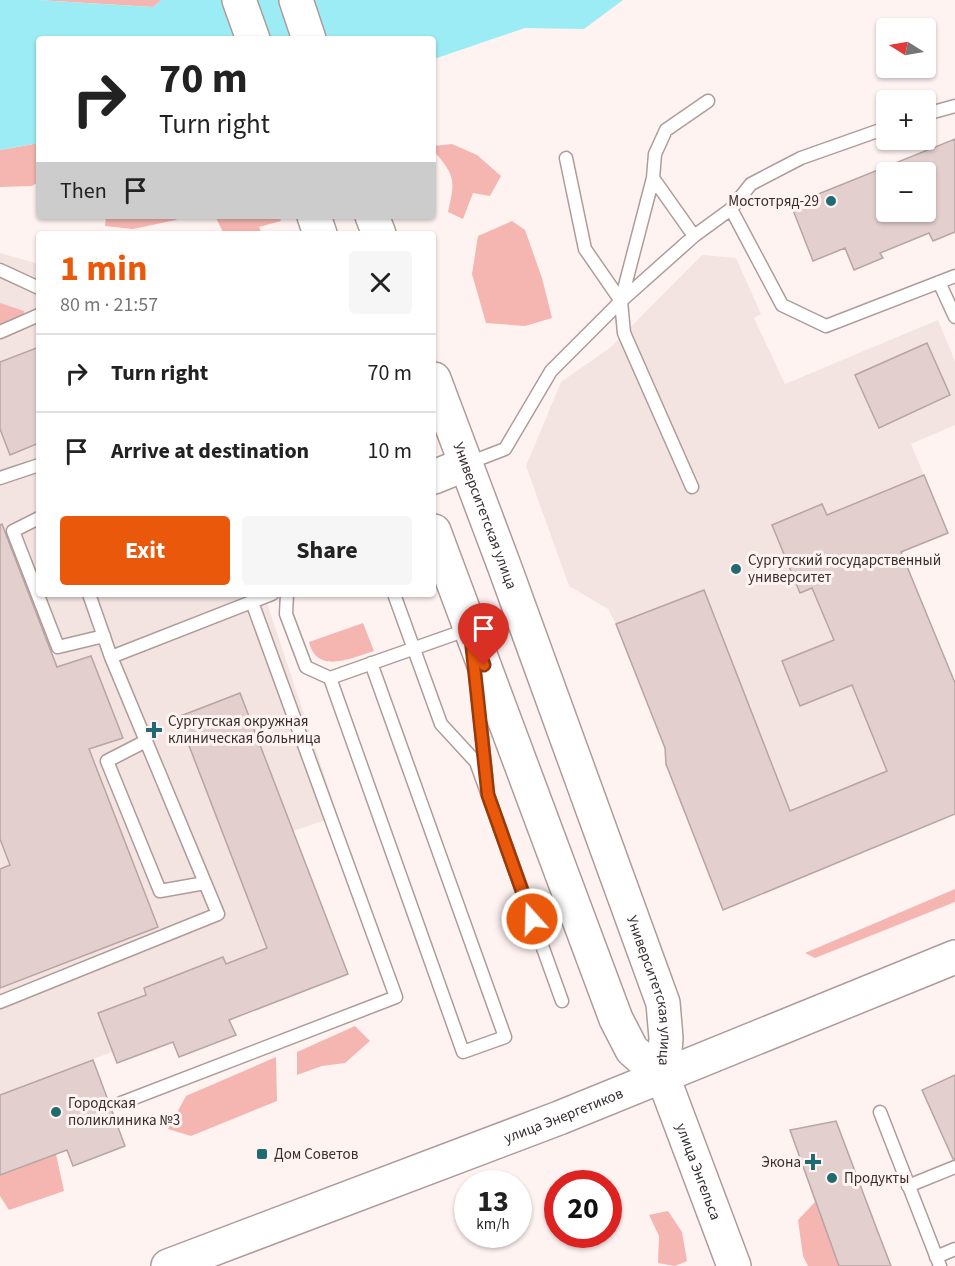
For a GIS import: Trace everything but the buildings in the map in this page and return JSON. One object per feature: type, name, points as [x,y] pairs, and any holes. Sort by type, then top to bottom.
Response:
[{"type":"main road","points":[[239,0],[252,36]]},
{"type":"main road","points":[[296,0],[308,36]]},
{"type":"main road","name":"Университетская улица","points":[[436,384],[663,1003],[666,1038],[663,1077]]},
{"type":"main road","points":[[436,476],[466,464]]},
{"type":"main road","name":"Университетская улица","points":[[436,536],[616,1019],[632,1050],[663,1077]]},
{"type":"main road","name":"улица Энергетиков","points":[[168,1266],[663,1077],[955,957]]},
{"type":"main road","name":"улица Энгельса","points":[[663,1077],[734,1266]]},
{"type":"lane","points":[[692,487],[624,333],[621,301],[653,178],[655,154],[666,130],[708,101]]},
{"type":"lane","points":[[936,111],[955,106]]},
{"type":"lane","points":[[466,464],[505,448],[551,371],[621,301],[694,236],[731,209],[751,184],[791,163],[876,132]]},
{"type":"lane","points":[[566,158],[585,249],[621,301]]},
{"type":"lane","points":[[653,178],[694,236]]},
{"type":"lane","points":[[731,209],[782,305],[826,326],[955,276]]},
{"type":"lane","points":[[0,270],[36,287]]},
{"type":"lane","points":[[939,282],[955,317]]},
{"type":"lane","points":[[0,332],[36,316]]},
{"type":"lane","points":[[0,478],[36,466]]},
{"type":"lane","points":[[36,520],[13,531],[36,590]]},
{"type":"lane","points":[[39,597],[58,647],[104,636]]},
{"type":"lane","points":[[0,1002],[218,914],[111,657],[90,597]]},
{"type":"lane","points":[[111,657],[264,597]]},
{"type":"lane","points":[[287,597],[286,614],[306,668],[330,678],[470,628],[488,795]]},
{"type":"lane","points":[[395,597],[441,724],[476,762],[562,1001]]},
{"type":"lane","points":[[121,1103],[396,997],[252,602]]},
{"type":"lane","points":[[330,678],[464,1052],[505,1037],[372,663]]},
{"type":"lane","points":[[146,741],[107,761],[160,891],[205,883]]},
{"type":"lane","points":[[880,1112],[938,1262],[955,1249]]},
{"type":"lane","points":[[908,1186],[955,1167]]},
{"type":"shaded area","points":[[37,0],[162,0],[153,7]]},
{"type":"shaded area","points":[[36,144],[36,184],[32,186],[0,187],[0,150]]},
{"type":"shaded area","points":[[452,144],[477,155],[501,176],[490,196],[473,193],[463,219],[448,212],[452,179],[436,154],[436,146]]},
{"type":"shaded area","points":[[106,219],[177,219],[133,229],[105,226]]},
{"type":"shaded area","points":[[216,219],[280,219],[281,221],[259,227],[261,231],[222,231]]},
{"type":"shaded area","points":[[512,221],[525,230],[542,278],[552,318],[525,326],[486,323],[472,274],[478,236]]},
{"type":"shaded area","name":"Сургутская окружная клиническая больница","points":[[0,253],[36,263],[36,597],[265,597],[338,816],[293,831],[348,974],[117,1063],[112,1052],[0,1095]]},
{"type":"shaded area","name":"Сургутский государственный университет","points":[[702,255],[736,258],[761,314],[754,318],[785,384],[938,320],[955,361],[955,425],[911,444],[948,533],[902,552],[955,683],[955,814],[723,910],[666,764],[665,748],[616,624],[608,609],[569,586],[526,466],[561,382],[611,347]]},
{"type":"shaded area","points":[[0,303],[24,311],[23,320],[0,330]]},
{"type":"shaded area","points":[[363,623],[374,651],[336,662],[319,658],[313,652],[309,642]]},
{"type":"shaded area","points":[[955,889],[955,902],[815,958],[805,953]]},
{"type":"shaded area","points":[[355,1026],[370,1041],[345,1063],[322,1066],[297,1075],[297,1052]]},
{"type":"shaded area","points":[[276,1057],[277,1101],[191,1136],[168,1129],[186,1096]]},
{"type":"shaded area","points":[[790,1130],[839,1266],[808,1266],[803,1256],[798,1220],[815,1202]]},
{"type":"shaded area","points":[[56,1154],[64,1191],[9,1210],[0,1196],[0,1175]]},
{"type":"shaded area","points":[[668,1211],[682,1232],[687,1261],[675,1266],[658,1263],[659,1236],[649,1215]]},
{"type":"water","points":[[0,0],[153,7],[162,0],[623,0],[584,29],[525,28],[436,58],[436,36],[36,36],[36,144],[0,150]]},
{"type":"place","name":"Мостотряд-29","points":[[831,201]]},
{"type":"place","name":"Сургутский государственный университет","points":[[736,569]]},
{"type":"place","name":"Сургутская окружная клиническая больница","points":[[154,730]]},
{"type":"place","name":"Городская поликлиника №3","points":[[56,1112]]},
{"type":"place","name":"Дом Советов","points":[[262,1154]]},
{"type":"place","name":"Экона","points":[[813,1162]]},
{"type":"place","name":"Продукты","points":[[832,1178]]},
{"type":"route","points":[[484,665],[470,628],[488,795],[532,919]]}]
